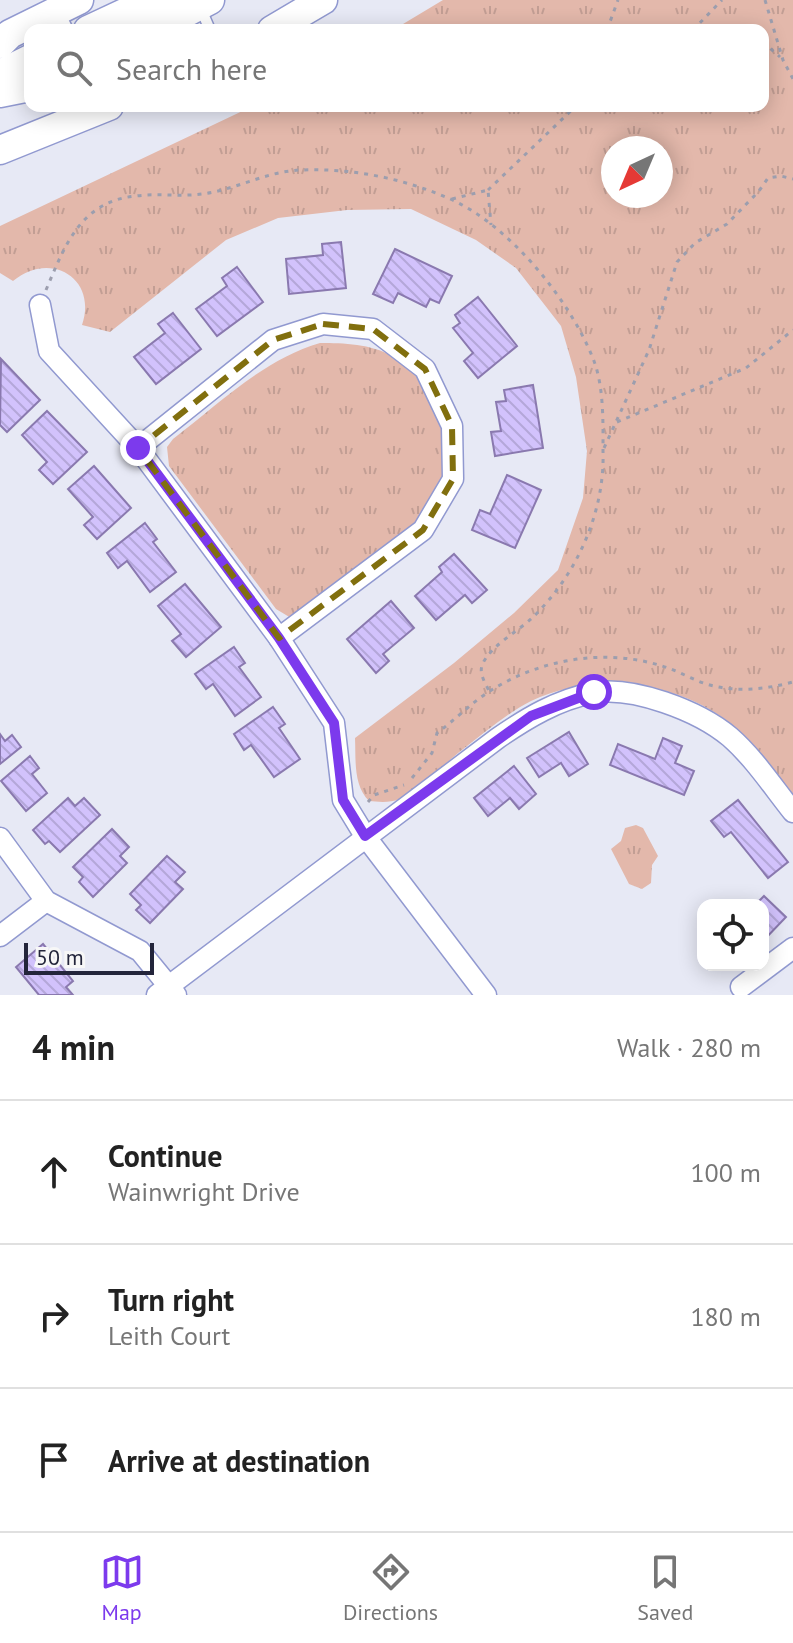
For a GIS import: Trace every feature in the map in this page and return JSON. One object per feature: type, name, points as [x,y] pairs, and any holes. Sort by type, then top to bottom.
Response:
[{"type":"street","points":[[66,17],[113,0]]},
{"type":"street","points":[[66,17],[152,0]]},
{"type":"street","points":[[282,24],[323,0]]},
{"type":"street","points":[[141,24],[200,7]]},
{"type":"street","points":[[164,24],[200,7]]},
{"type":"street","points":[[0,84],[17,57]]},
{"type":"street","points":[[0,93],[17,57]]},
{"type":"street","points":[[0,150],[95,112]]},
{"type":"street","points":[[40,305],[49,351],[138,448],[279,638],[334,723],[343,800],[365,836],[486,995]]},
{"type":"street","points":[[138,448],[273,340],[323,324],[373,329],[425,369],[452,426],[453,479],[423,530],[279,638]]},
{"type":"street","points":[[0,838],[46,901],[140,951],[167,992],[365,836],[531,716],[594,692],[667,702],[707,721],[730,738],[758,767],[793,812]]},
{"type":"street","points":[[0,936],[46,901]]},
{"type":"street","points":[[741,987],[793,948]]},
{"type":"path","points":[[609,24],[618,0]]},
{"type":"path","points":[[699,24],[722,0]]},
{"type":"path","points":[[765,0],[783,60],[793,79]]},
{"type":"path","points":[[769,47],[783,60]]},
{"type":"path","points":[[451,199],[488,190],[570,112]]},
{"type":"path","points":[[603,449],[649,350],[677,262],[695,243],[727,224],[768,178],[781,176],[793,179]]},
{"type":"path","points":[[488,190],[491,225]]},
{"type":"path","points":[[616,422],[746,368],[793,330]]},
{"type":"highlighted area","points":[[323,324],[373,329],[425,369],[452,426],[453,479],[423,530],[279,638],[138,448],[273,340]]},
{"type":"green space","points":[[443,0],[793,0],[793,795],[753,745],[717,713],[666,691],[611,684],[556,691],[531,701],[495,724],[399,799],[369,801],[360,788],[355,738],[454,663],[514,613],[558,570],[583,498],[587,451],[576,377],[561,326],[516,268],[476,240],[411,209],[347,210],[278,218],[226,240],[110,332],[82,325],[85,308],[83,294],[77,282],[67,274],[42,268],[27,272],[13,281],[0,273],[0,226],[240,112],[769,112],[769,24],[403,24]]},
{"type":"green space","points":[[320,343],[375,349],[392,356],[420,380],[431,397],[443,434],[443,473],[437,490],[411,530],[291,618],[276,609],[169,466],[167,447],[173,439],[261,371],[299,350]]},
{"type":"green space","points":[[636,825],[643,828],[658,856],[652,865],[651,883],[642,889],[629,884],[611,849],[621,841],[625,828]]},
{"type":"building","points":[[341,242],[346,288],[289,294],[286,259],[323,255],[322,244]]},
{"type":"building","points":[[395,249],[452,276],[439,303],[430,299],[426,307],[398,293],[393,303],[373,294]]},
{"type":"building","points":[[237,267],[263,302],[217,336],[196,309],[227,286],[222,278]]},
{"type":"building","points":[[478,297],[517,346],[478,378],[464,361],[473,353],[453,328],[460,323],[455,315]]},
{"type":"building","points":[[173,313],[201,349],[156,384],[134,357],[165,333],[158,324]]},
{"type":"building","points":[[1,359],[40,400],[7,432],[0,425]]},
{"type":"building","points":[[533,385],[543,448],[495,456],[491,432],[501,431],[496,402],[506,401],[504,390]]},
{"type":"building","points":[[47,411],[87,452],[53,484],[39,470],[47,462],[22,435]]},
{"type":"building","points":[[94,466],[131,508],[97,539],[84,525],[93,517],[68,489]]},
{"type":"building","points":[[507,475],[541,490],[515,548],[472,530],[480,510],[490,514]]},
{"type":"building","points":[[145,523],[157,539],[153,542],[176,572],[150,592],[127,561],[118,568],[107,553]]},
{"type":"building","points":[[454,554],[487,590],[472,603],[465,595],[436,620],[415,596],[442,572],[439,567]]},
{"type":"building","points":[[185,584],[221,627],[186,657],[172,641],[181,634],[158,606]]},
{"type":"building","points":[[391,601],[414,628],[383,654],[389,661],[376,673],[347,639]]},
{"type":"building","points":[[234,647],[245,663],[239,667],[261,697],[235,716],[213,684],[206,689],[195,674]]},
{"type":"building","points":[[273,707],[285,724],[279,728],[300,759],[274,777],[251,745],[244,750],[234,734]]},
{"type":"building","points":[[569,732],[588,764],[569,776],[561,763],[539,777],[527,758]]},
{"type":"building","points":[[0,734],[5,741],[12,735],[21,747],[0,764]]},
{"type":"building","points":[[663,738],[682,746],[675,763],[694,771],[684,795],[610,765],[618,744],[655,759]]},
{"type":"building","points":[[30,756],[39,768],[32,774],[47,793],[26,811],[1,781]]},
{"type":"building","points":[[514,766],[536,794],[519,809],[510,798],[488,816],[474,798]]},
{"type":"building","points":[[68,798],[75,806],[84,798],[100,815],[60,852],[49,841],[45,844],[33,830]]},
{"type":"building","points":[[738,800],[788,862],[768,878],[731,832],[724,837],[711,821]]},
{"type":"building","points":[[112,829],[129,847],[120,856],[127,863],[93,897],[79,882],[83,877],[73,867]]},
{"type":"building","points":[[167,856],[185,872],[175,882],[183,889],[150,923],[136,910],[141,905],[130,894]]},
{"type":"building","points":[[769,901],[786,917],[769,935]]},
{"type":"building","points":[[43,944],[73,981],[66,987],[73,995],[39,995],[16,967]]},
{"type":"route","points":[[138,448],[279,638],[334,723],[343,800],[365,836],[531,716],[594,692]]}]
